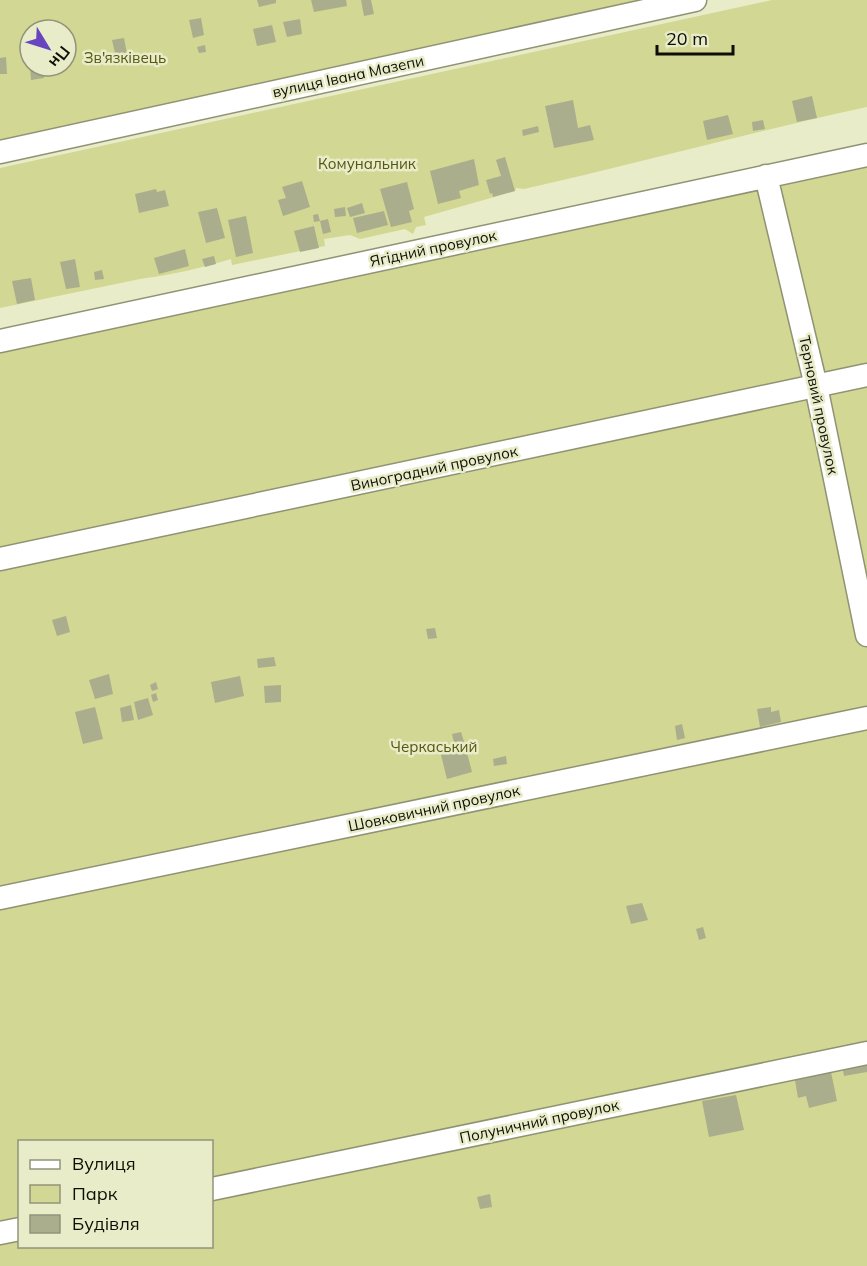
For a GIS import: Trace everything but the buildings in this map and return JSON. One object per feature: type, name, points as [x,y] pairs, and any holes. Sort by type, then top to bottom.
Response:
[{"type":"street","name":"вулиця Івана Мазепи","points":[[0,152],[695,0]]},
{"type":"street","name":"Ягідний провулок","points":[[0,342],[867,155]]},
{"type":"street","name":"Терновий провулок","points":[[766,176],[816,386],[867,635]]},
{"type":"street","name":"Виноградний провулок","points":[[0,560],[867,375]]},
{"type":"street","name":"Шовковичний провулок","points":[[0,898],[867,718]]},
{"type":"street","name":"Полуничний провулок","points":[[213,1189],[867,1053]]},
{"type":"street","points":[[0,1233],[18,1229]]},
{"type":"green space","name":"Зв'язківець","points":[[0,0],[659,0],[0,142]]},
{"type":"green space","name":"Комунальник","points":[[772,0],[867,0],[867,107],[524,189],[516,188],[515,191],[424,217],[426,225],[416,227],[413,234],[405,229],[360,239],[350,235],[324,239],[325,246],[232,265],[231,259],[175,273],[0,308],[0,168]]},
{"type":"green space","name":"Черкаський","points":[[867,164],[867,1266],[0,1266],[0,350]]}]
